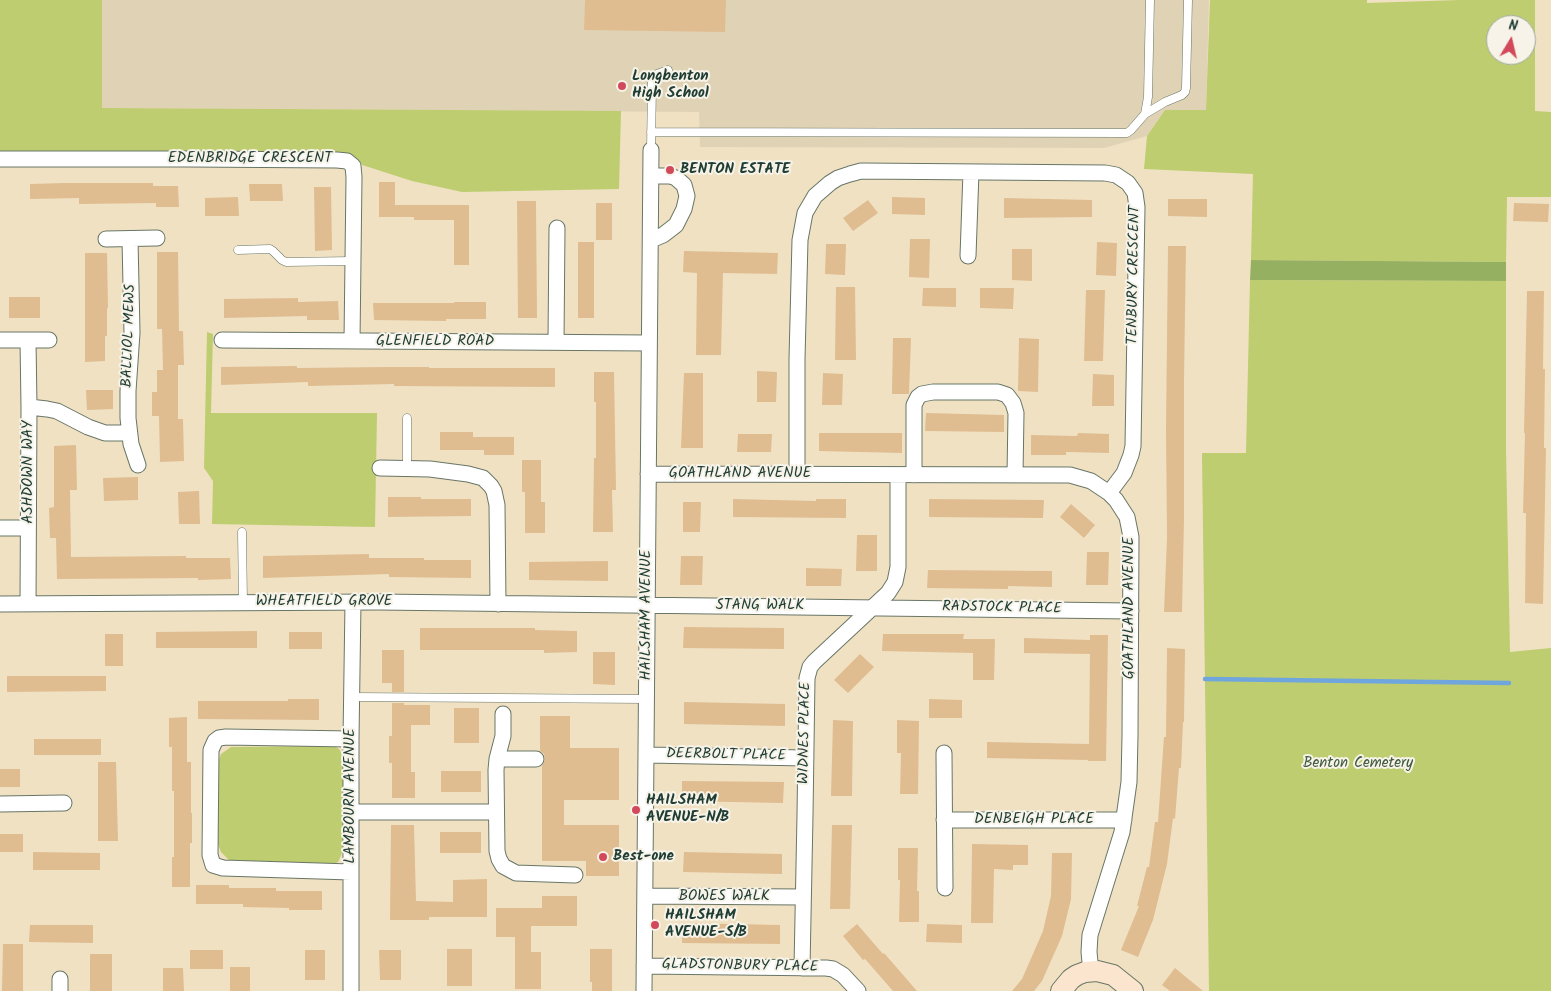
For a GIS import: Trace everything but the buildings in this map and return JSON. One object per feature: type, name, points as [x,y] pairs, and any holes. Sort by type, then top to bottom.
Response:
[{"type":"street","name":"HAILSHAM AVENUE","points":[[644,991],[651,150]]},
{"type":"street","name":"EDENBRIDGE CRESCENT","points":[[0,159],[348,161],[354,171],[352,342]]},
{"type":"street","name":"TENBURY CRESCENT","points":[[797,474],[800,240],[805,213],[815,196],[830,183],[861,171],[1105,173],[1120,177],[1128,182],[1133,190],[1137,207],[1133,446],[1124,473],[1109,493]]},
{"type":"street","points":[[968,256],[971,172]]},
{"type":"street","points":[[651,176],[670,176],[676,178],[687,190],[684,209],[676,225],[663,235],[651,240]]},
{"type":"street","points":[[556,342],[557,228]]},
{"type":"street","points":[[106,239],[157,238]]},
{"type":"street","name":"BALLIOL MEWS","points":[[130,239],[132,301],[127,404],[129,433],[138,465]]},
{"type":"street","points":[[0,340],[49,340]]},
{"type":"street","name":"ASHDOWN WAY","points":[[28,340],[28,604]]},
{"type":"street","name":"GLENFIELD ROAD","points":[[222,340],[649,343]]},
{"type":"street","points":[[914,475],[914,405],[915,401],[922,394],[933,392],[998,392],[1007,395],[1013,403],[1016,412],[1015,475]]},
{"type":"street","points":[[29,408],[57,411],[105,434],[129,433]]},
{"type":"street","points":[[380,468],[430,469],[468,474],[482,478],[491,486],[497,505],[498,604]]},
{"type":"street","name":"GOATHLAND AVENUE","points":[[648,474],[1058,475],[1092,481],[1109,493],[1122,508],[1129,527],[1132,550],[1130,761],[1124,820],[1119,844],[1090,936],[1091,972]]},
{"type":"street","name":"WIDNES PLACE","points":[[802,968],[806,678],[810,666],[892,587],[897,575],[898,475]]},
{"type":"street","points":[[0,528],[28,528]]},
{"type":"street","name":"WHEATFIELD GROVE","points":[[0,604],[353,602],[648,605]]},
{"type":"street","name":"LAMBOURN AVENUE","points":[[351,991],[353,602]]},
{"type":"street","name":"STANG WALK","points":[[648,605],[873,607]]},
{"type":"street","name":"RADSTOCK PLACE","points":[[873,607],[1131,611]]},
{"type":"street","points":[[504,714],[503,736],[496,770],[497,851],[499,859],[508,870],[524,874],[575,875]]},
{"type":"street","points":[[351,739],[226,737],[215,741],[211,750],[210,855],[213,865],[224,868],[351,872]]},
{"type":"street","points":[[944,753],[945,888]]},
{"type":"street","name":"DEERBOLT PLACE","points":[[647,755],[806,758]]},
{"type":"street","points":[[497,760],[536,759]]},
{"type":"street","points":[[0,804],[64,803]]},
{"type":"street","points":[[352,812],[496,812]]},
{"type":"street","name":"DENBEIGH PLACE","points":[[944,820],[1124,820]]},
{"type":"street","name":"BOWES WALK","points":[[645,896],[804,897]]},
{"type":"street","name":"GLADSTONBURY PLACE","points":[[644,966],[833,969],[843,975],[858,991]]},
{"type":"street","points":[[1061,991],[1077,975],[1091,972],[1105,972],[1114,975],[1133,991]]},
{"type":"lane","points":[[1145,114],[1148,97],[1150,0]]},
{"type":"lane","points":[[651,132],[1124,134],[1131,130],[1145,114],[1165,102],[1182,95],[1186,88],[1188,0]]},
{"type":"lane","points":[[651,150],[652,82],[657,74],[668,70]]},
{"type":"lane","points":[[238,250],[270,249],[286,262],[352,262]]},
{"type":"lane","points":[[407,418],[407,468]]},
{"type":"lane","points":[[242,532],[243,603]]},
{"type":"lane","points":[[352,697],[647,699]]},
{"type":"shaded area","name":"Longbenton High School","points":[[102,0],[1209,0],[1206,111],[1165,110],[1147,136],[1104,148],[700,147],[699,112],[102,108]]},
{"type":"green space","points":[[0,0],[102,0],[102,108],[621,111],[619,189],[462,192],[412,181],[356,163],[0,152]]},
{"type":"green space","points":[[1210,0],[1367,0],[1367,3],[1535,0],[1535,15],[1486,15],[1486,65],[1535,65],[1535,111],[1551,112],[1551,197],[1507,197],[1506,262],[1251,260],[1253,174],[1144,169],[1147,136],[1165,110],[1206,110]]},
{"type":"green space","points":[[1251,260],[1506,262],[1506,281],[1250,280]]},
{"type":"green space","name":"Benton Cemetery","points":[[1250,280],[1506,281],[1506,450],[1510,652],[1551,648],[1551,991],[1209,991],[1202,453],[1246,453]]},
{"type":"green space","points":[[207,332],[213,334],[211,413],[377,413],[375,527],[212,524],[213,481],[204,468]]},
{"type":"green space","points":[[334,746],[342,754],[344,764],[343,843],[342,853],[338,862],[328,867],[240,864],[230,861],[221,852],[217,842],[217,766],[221,754],[231,747]]},
{"type":"waterway","points":[[1205,679],[1509,683]]},
{"type":"place","name":"Longbenton High School","points":[[622,86]]},
{"type":"place","name":"BENTON ESTATE","points":[[670,170]]},
{"type":"place","name":"HAILSHAM AVENUE-N/B","points":[[636,810]]},
{"type":"place","name":"Best-one","points":[[603,857]]},
{"type":"place","name":"HAILSHAM AVENUE-S/B","points":[[655,925]]}]
